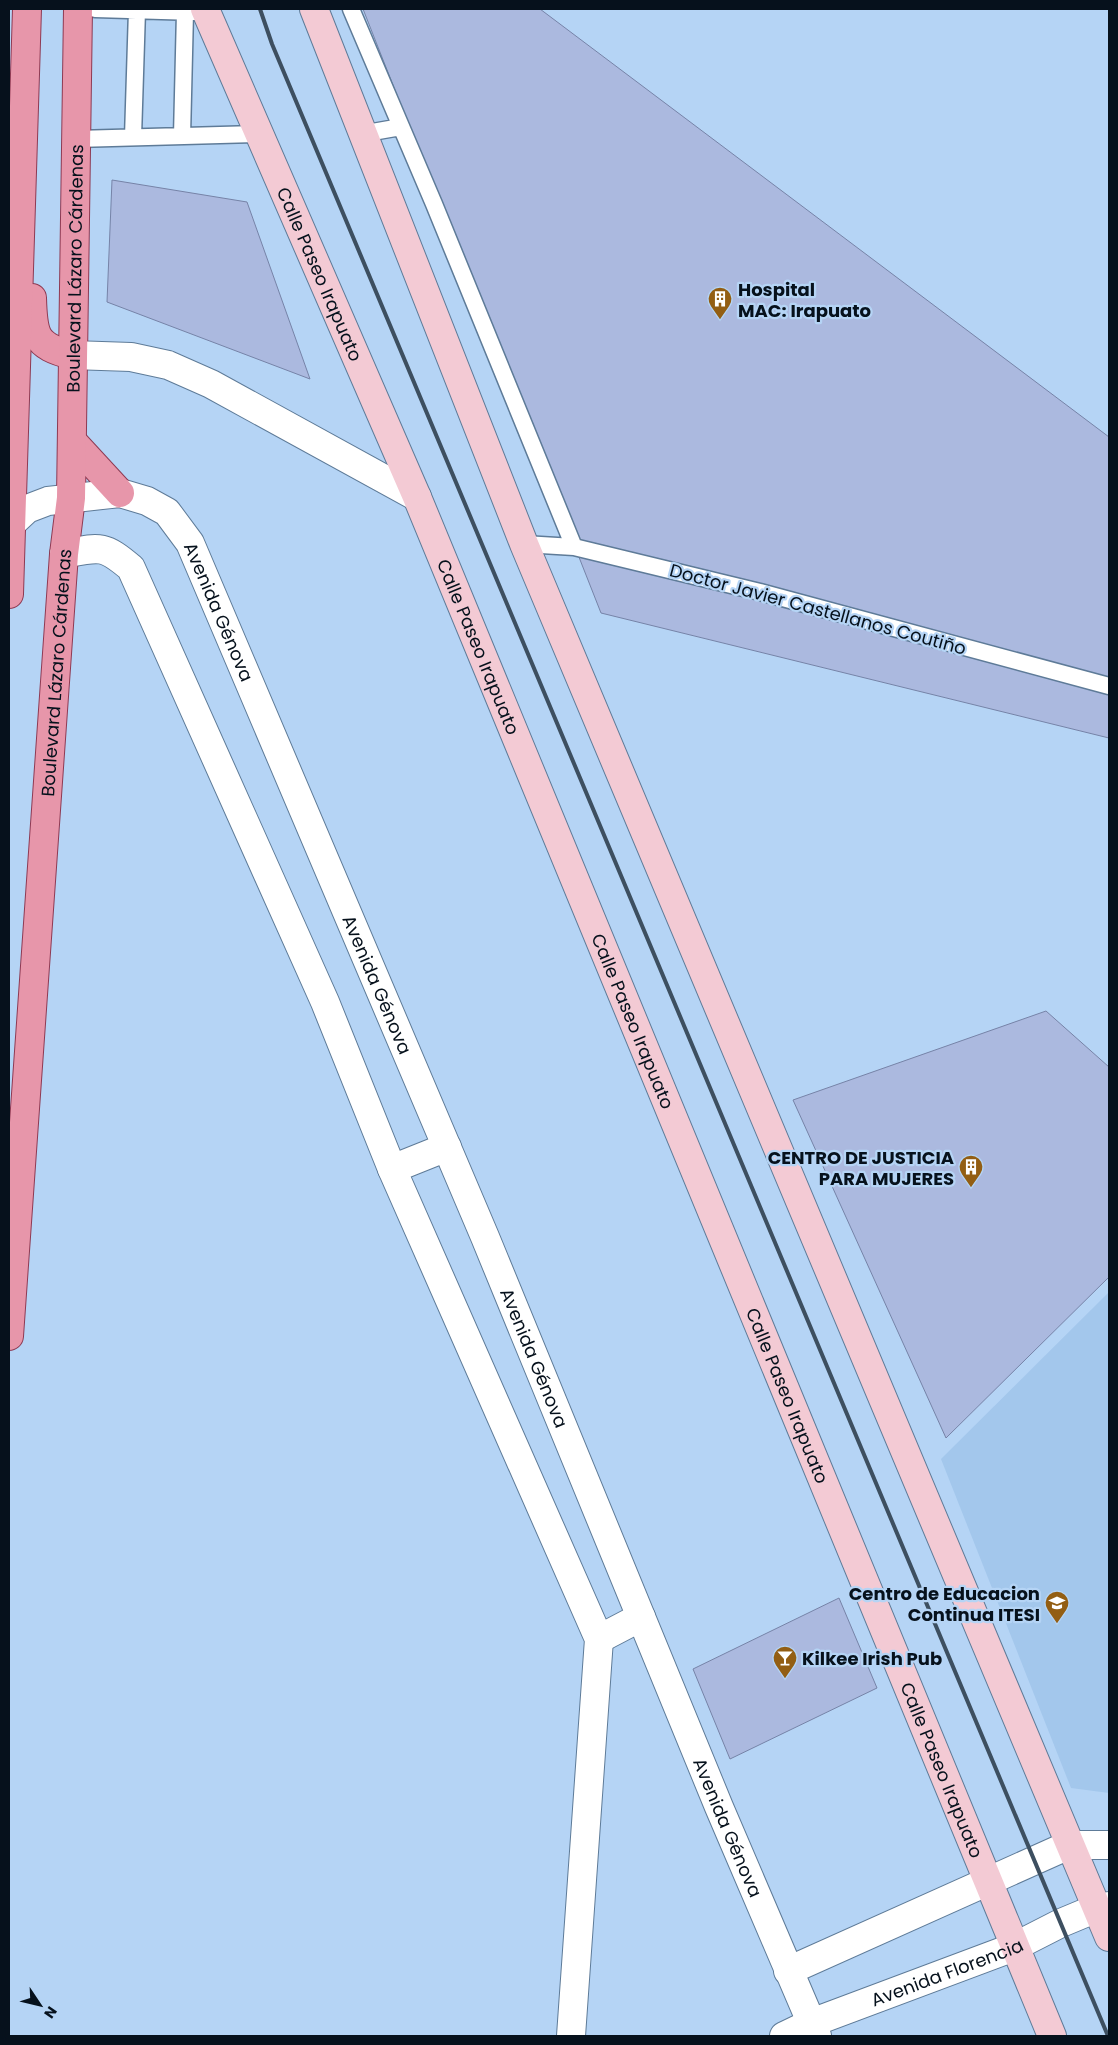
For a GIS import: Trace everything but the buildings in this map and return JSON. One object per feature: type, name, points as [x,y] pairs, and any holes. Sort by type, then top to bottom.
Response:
[{"type":"main road","points":[[9,594],[12,388],[21,228],[27,9]]},
{"type":"main road","name":"Boulevard Lázaro Cárdenas","points":[[9,1336],[10,1298],[64,554],[71,498],[78,9]]},
{"type":"main road","points":[[314,9],[361,134],[524,544],[1069,1845],[1103,1907],[1109,1937]]},
{"type":"main road","name":"Calle Paseo Irapuato","points":[[199,11],[260,134],[417,497],[1052,2036]]},
{"type":"main road","points":[[21,228],[32,271],[33,325],[39,339],[51,350],[72,355]]},
{"type":"main road","points":[[73,442],[120,493]]},
{"type":"street","points":[[72,355],[131,357],[168,365],[211,384],[417,497]]},
{"type":"street","name":"Avenida Génova","points":[[11,524],[27,509],[48,501],[120,493],[147,502],[167,512],[190,543],[447,1147],[641,1618],[814,2030]]},
{"type":"street","points":[[64,554],[93,548],[112,552],[131,568],[325,1002],[392,1169],[599,1639],[572,2036]]},
{"type":"street","points":[[392,1169],[447,1147]]},
{"type":"street","points":[[599,1639],[641,1618]]},
{"type":"street","points":[[788,1971],[1069,1845],[1109,1845]]},
{"type":"street","name":"Avenida Florencia","points":[[784,2036],[814,2030],[1014,1947],[1061,1923],[1103,1907]]},
{"type":"lane","points":[[95,9],[199,11],[182,136]]},
{"type":"lane","points":[[351,9],[574,547]]},
{"type":"lane","points":[[133,137],[137,10]]},
{"type":"lane","points":[[361,134],[401,127]]},
{"type":"lane","points":[[76,139],[260,134]]},
{"type":"lane","name":"Doctor Javier Castellanos Coutiño","points":[[524,544],[574,547],[760,592],[1109,686]]},
{"type":"shaded area","name":"Centro de Educacion Continua ITESI","points":[[1109,1292],[1109,1793],[1071,1788],[941,1459]]},
{"type":"railway","points":[[260,9],[272,44],[1108,2036]]},
{"type":"place","name":"Hospital MAC: Irapuato","points":[[720,320]]},
{"type":"place","name":"CENTRO DE JUSTICIA PARA MUJERES","points":[[971,1188]]},
{"type":"place","name":"Centro de Educacion Continua ITESI","points":[[1057,1624]]},
{"type":"place","name":"Kilkee Irish Pub","points":[[785,1679]]}]
